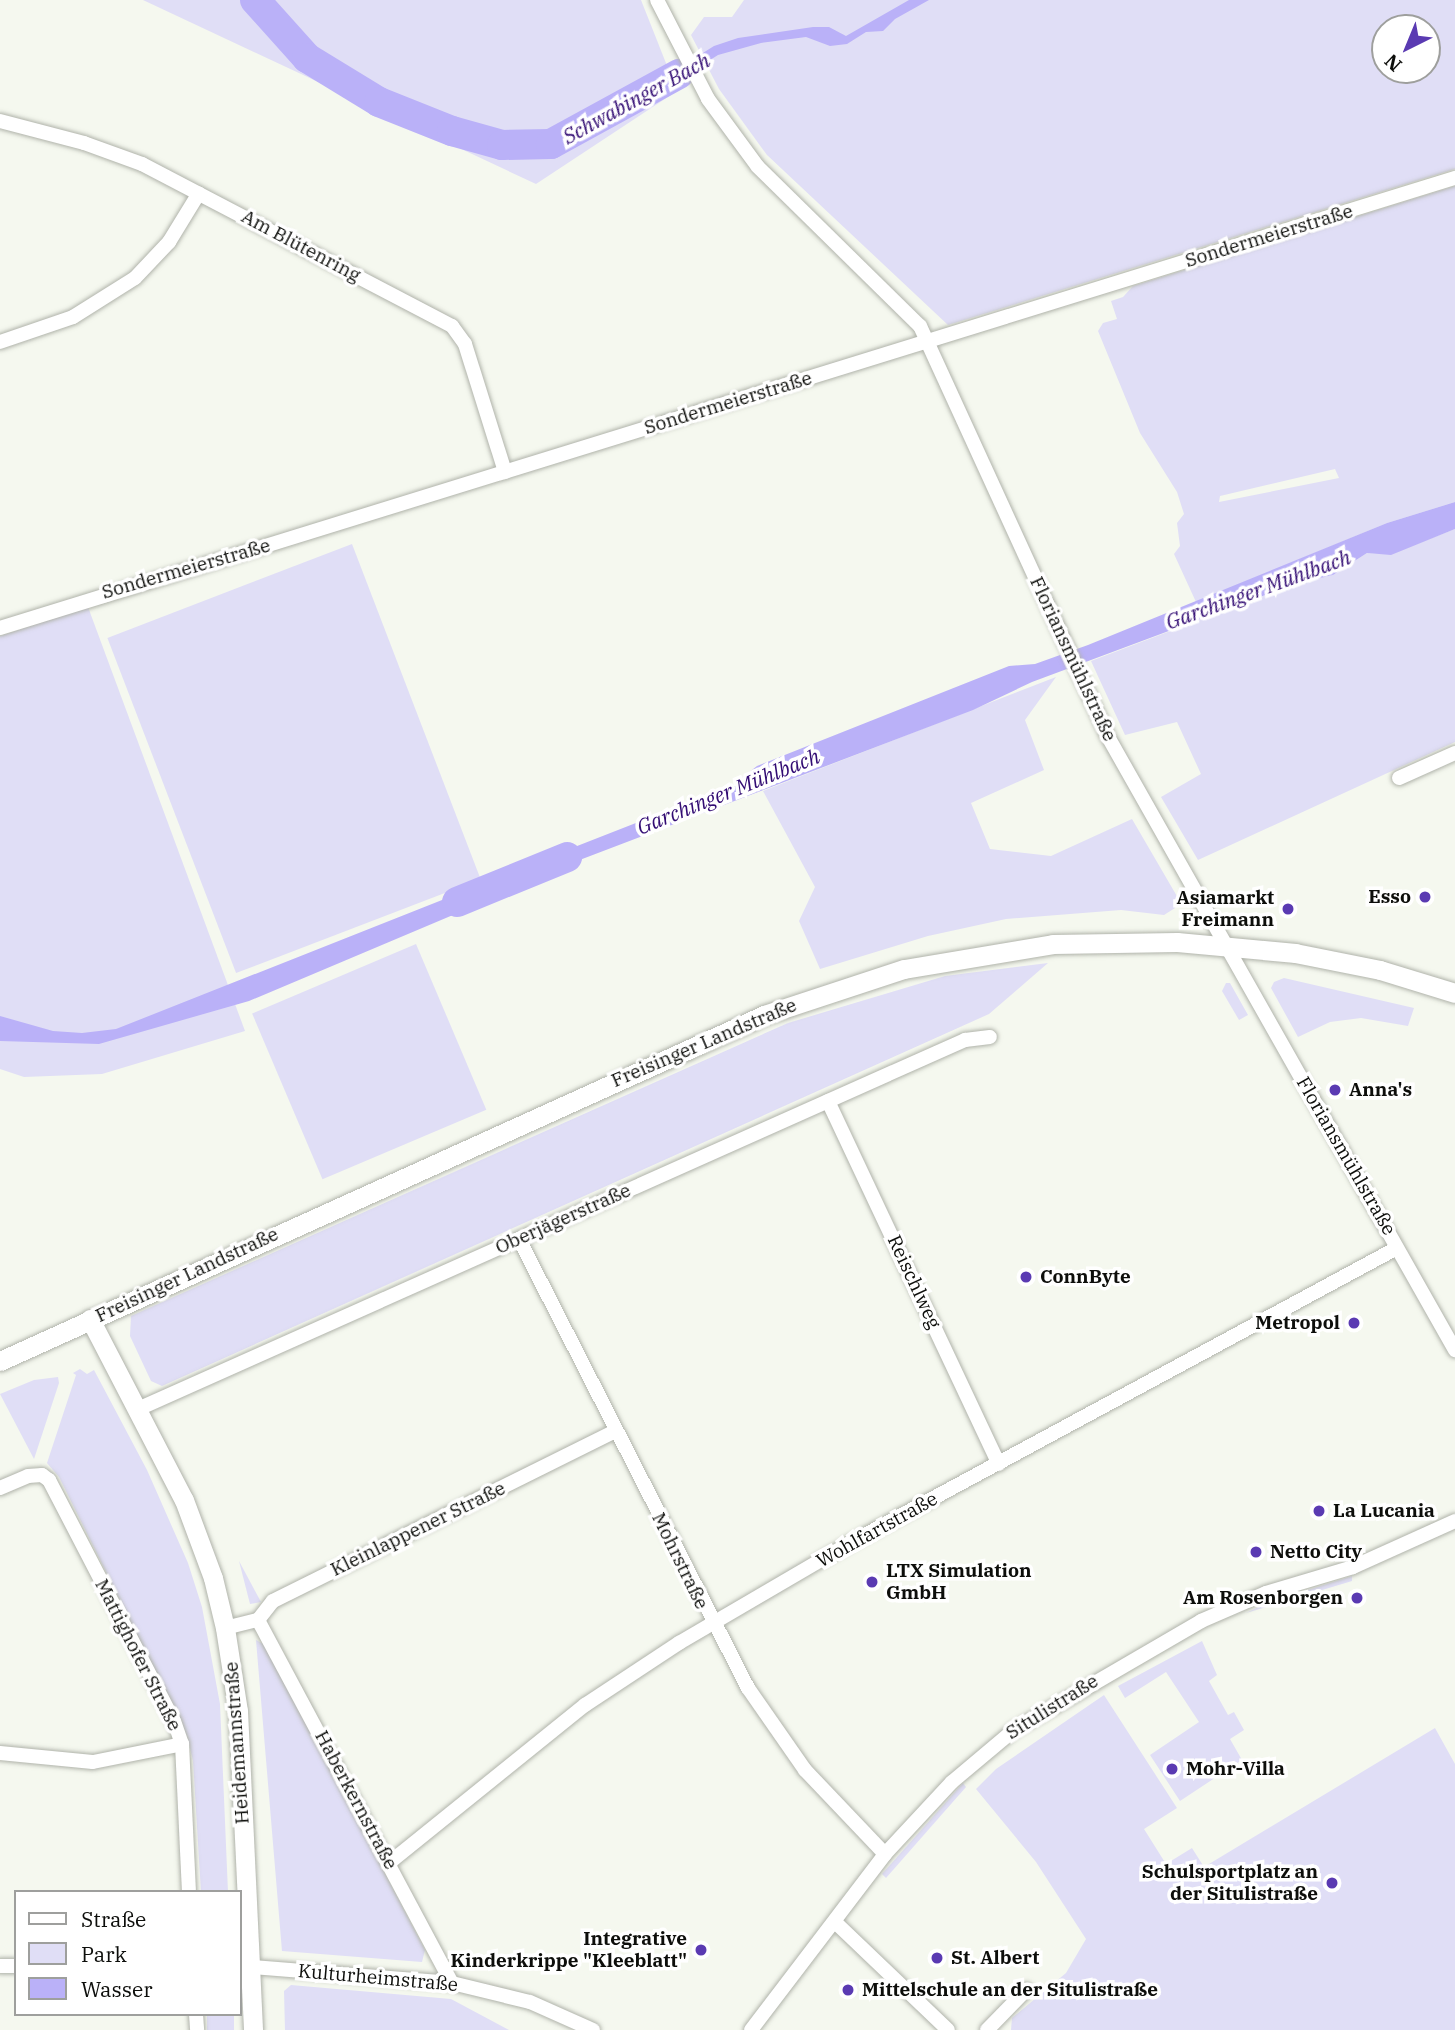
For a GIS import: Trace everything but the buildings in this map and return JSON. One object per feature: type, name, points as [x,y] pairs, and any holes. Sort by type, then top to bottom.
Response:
[{"type":"main road","name":"Freisinger Landstraße","points":[[0,1361],[764,1015],[835,989],[967,955],[1053,944],[1112,941],[1225,945],[1367,967],[1455,993]]},
{"type":"main road","name":"Heidemannstraße","points":[[90,1319],[138,1409],[199,1536],[225,1628],[238,1711],[245,1966],[253,2030]]},
{"type":"street","name":"Floriansmühlstraße","points":[[657,0],[696,78],[758,167],[915,321],[930,342],[1062,641],[1151,817],[1455,1350]]},
{"type":"street","name":"Am Blütenring","points":[[0,121],[84,143],[200,193],[452,326],[465,344],[505,472]]},
{"type":"street","name":"Sondermeierstraße","points":[[0,628],[1455,178]]},
{"type":"street","points":[[0,342],[73,317],[135,278],[169,242],[200,193]]},
{"type":"street","points":[[1399,778],[1455,753]]},
{"type":"street","name":"Oberjägerstraße","points":[[138,1409],[965,1041],[990,1037]]},
{"type":"street","name":"Reischlweg","points":[[828,1101],[999,1464]]},
{"type":"street","name":"Mohrstraße","points":[[519,1239],[711,1623],[748,1688],[805,1770],[885,1854]]},
{"type":"street","name":"Wohlfartstraße","points":[[389,1863],[585,1705],[711,1623],[1398,1248]]},
{"type":"street","name":"Kleinlappener Straße","points":[[225,1628],[258,1620],[274,1601],[615,1431]]},
{"type":"street","name":"Mattighofer Straße","points":[[0,1488],[42,1475],[49,1480],[182,1744],[189,1890]]},
{"type":"street","name":"Situlistraße","points":[[751,2030],[885,1854],[984,1752],[1090,1683],[1236,1605],[1353,1567],[1455,1521]]},
{"type":"street","name":"Haberkernstraße","points":[[258,1620],[452,1983]]},
{"type":"street","points":[[0,1753],[93,1762],[182,1744]]},
{"type":"street","points":[[835,1922],[948,2030]]},
{"type":"street","name":"Kulturheimstraße","points":[[245,1966],[452,1983],[530,2002],[593,2030]]},
{"type":"street","points":[[987,2030],[1026,1990]]},
{"type":"green space","points":[[143,0],[641,0],[677,91],[536,184]]},
{"type":"green space","points":[[744,0],[1455,0],[1455,169],[948,325],[767,155],[719,89],[691,35],[704,17],[732,17]]},
{"type":"green space","points":[[1455,186],[1455,502],[1387,523],[1196,602],[1174,554],[1180,546],[1177,523],[1184,514],[1177,492],[1140,433],[1098,331],[1103,323],[1117,319],[1111,301],[1123,297],[1133,286]],"holes":[[[1335,469],[1339,478],[1219,502],[1220,496]]]},
{"type":"green space","points":[[1455,529],[1455,742],[1198,860],[1161,797],[1201,774],[1177,722],[1125,735],[1091,661],[1292,585],[1333,575],[1367,553],[1391,554]]},
{"type":"green space","points":[[352,544],[481,879],[236,973],[107,638]]},
{"type":"green space","points":[[88,607],[245,1031],[102,1074],[24,1077],[0,1069],[0,636]]},
{"type":"green space","points":[[1056,677],[1025,720],[1044,770],[971,803],[990,849],[1051,856],[1132,819],[1178,898],[1175,908],[1164,915],[1121,910],[1006,919],[928,936],[820,969],[799,921],[815,887],[763,791]]},
{"type":"green space","points":[[416,944],[486,1110],[322,1179],[252,1014]]},
{"type":"green space","points":[[1048,963],[989,1014],[162,1386],[151,1381],[130,1336],[131,1316],[788,1023],[945,976]]},
{"type":"green space","points":[[1284,978],[1414,1008],[1408,1026],[1361,1018],[1330,1022],[1298,1037],[1271,988],[1274,982]]},
{"type":"green space","points":[[1226,983],[1230,983],[1248,1015],[1239,1020],[1222,991]]},
{"type":"green space","points":[[80,1369],[87,1374],[94,1370],[147,1470],[188,1563],[202,1607],[220,1704],[228,1890],[201,1890],[193,1761],[187,1736],[59,1477],[47,1463],[76,1375],[73,1373]]},
{"type":"green space","points":[[58,1377],[59,1383],[34,1459],[0,1394],[34,1380]]},
{"type":"green space","points":[[239,1561],[261,1602],[250,1604]]},
{"type":"green space","points":[[1352,1576],[1352,1581],[1246,1613],[1267,1603]]},
{"type":"green space","points":[[256,1640],[265,1645],[425,1950],[422,1962],[282,1951]]},
{"type":"green space","points":[[1202,1641],[1217,1675],[1209,1681],[1228,1715],[1234,1712],[1244,1730],[1230,1739],[1242,1760],[1180,1801],[1150,1755],[1199,1722],[1166,1672],[1125,1698],[1118,1686]]},
{"type":"green space","points":[[1104,1695],[1177,1808],[1144,1829],[1166,1864],[1192,1848],[1204,1867],[1435,1728],[1455,1764],[1455,2030],[1011,2030],[1012,2018],[1066,1973],[1086,1939],[1036,1862],[976,1789],[996,1769]]},
{"type":"green space","points":[[963,1783],[966,1787],[886,1878],[882,1874]]},
{"type":"green space","points":[[291,1985],[451,1999],[509,2030],[285,2030],[284,1991]]},
{"type":"green space","points":[[207,2016],[234,2016],[234,2030],[207,2030]]},
{"type":"water","points":[[909,0],[929,0],[895,19],[883,31],[866,32],[847,44],[830,46],[806,37],[761,43],[718,55],[650,98],[644,90],[714,46],[738,38],[813,27],[829,27],[846,36]]},
{"type":"water","points":[[1455,502],[1455,529],[1391,555],[1367,553],[1333,575],[1292,585],[1032,682],[973,710],[577,861],[533,883],[526,866],[733,785],[757,766],[1009,666],[1035,664],[1088,645],[1387,523]]},
{"type":"water","points":[[490,881],[498,896],[249,1001],[99,1044],[0,1041],[0,1016],[53,1031],[82,1033],[116,1029]]},
{"type":"waterway","name":"Schwabinger Bach","points":[[255,0],[307,58],[379,102],[452,131],[502,145],[551,144],[679,74]]},
{"type":"waterway","name":"Garchinger Mühlbach","points":[[457,902],[567,857]]},
{"type":"place","name":"Esso","points":[[1425,897]]},
{"type":"place","name":"Asiamarkt Freimann","points":[[1288,909]]},
{"type":"place","name":"Anna's","points":[[1335,1090]]},
{"type":"place","name":"ConnByte","points":[[1026,1277]]},
{"type":"place","name":"Metropol","points":[[1354,1323]]},
{"type":"place","name":"La Lucania","points":[[1319,1511]]},
{"type":"place","name":"Netto City","points":[[1256,1552]]},
{"type":"place","name":"LTX Simulation GmbH","points":[[872,1582]]},
{"type":"place","name":"Am Rosenborgen","points":[[1357,1598]]},
{"type":"place","name":"Mohr-Villa","points":[[1172,1769]]},
{"type":"place","name":"Schulsportplatz an der Situlistraße","points":[[1332,1883]]},
{"type":"place","name":"Integrative Kinderkrippe \"Kleeblatt\"","points":[[701,1950]]},
{"type":"place","name":"St. Albert","points":[[937,1958]]},
{"type":"place","name":"Mittelschule an der Situlistraße","points":[[848,1990]]}]
